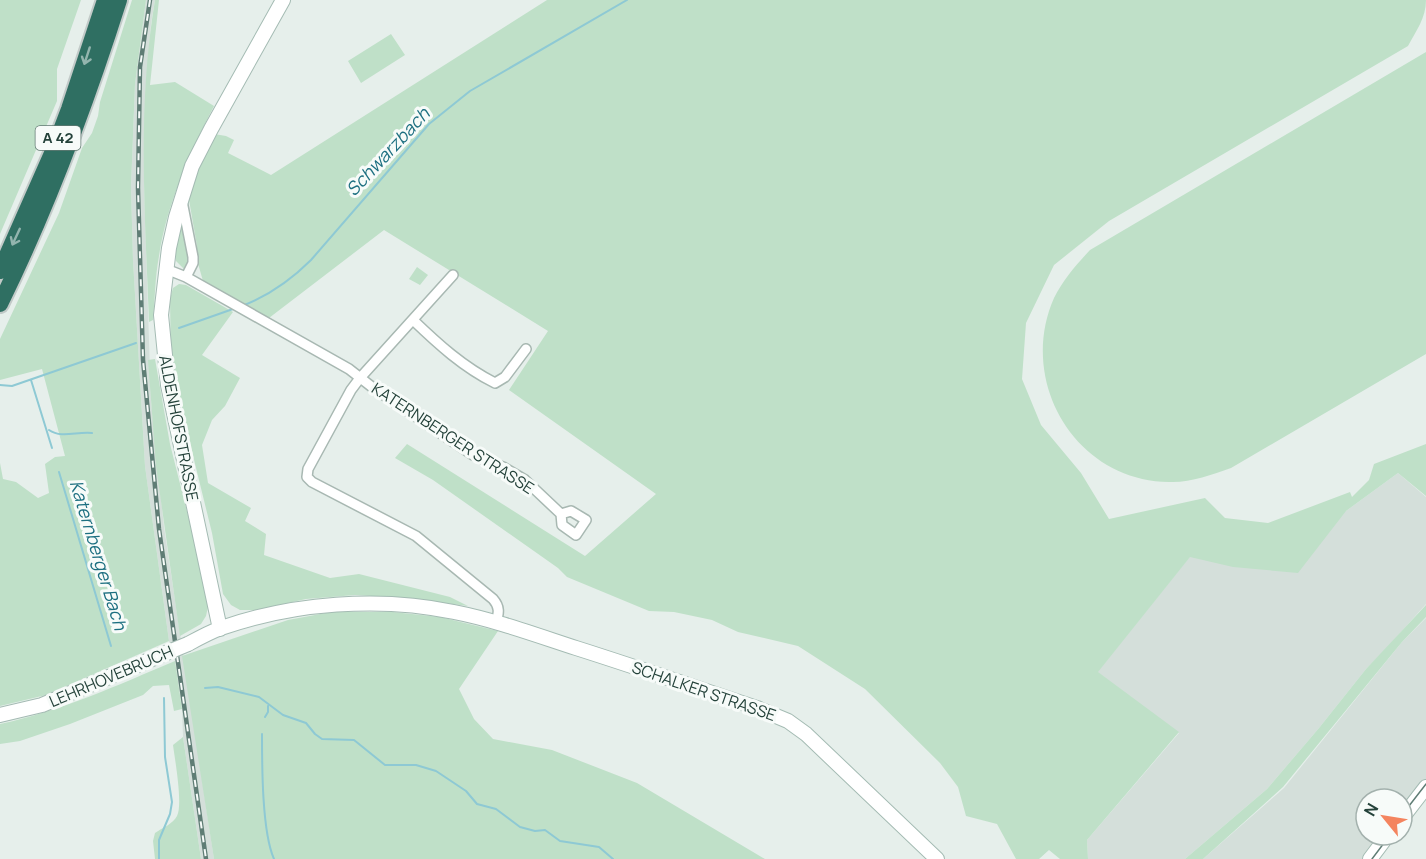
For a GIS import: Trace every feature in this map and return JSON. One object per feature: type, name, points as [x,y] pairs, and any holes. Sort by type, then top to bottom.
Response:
[{"type":"highway","name":"A 42","points":[[0,271],[53,151],[105,0]]},
{"type":"highway","name":"A 42","points":[[0,304],[61,167],[119,0]]},
{"type":"street","name":"ALDENHOFSTRASSE","points":[[220,628],[168,385],[161,315],[166,269],[176,217],[192,166],[283,0]]},
{"type":"street","points":[[182,197],[193,257],[191,269],[186,277]]},
{"type":"street","name":"KATERNBERGER STRASSE","points":[[166,269],[186,277],[349,369],[473,455],[503,466],[525,480],[561,514]]},
{"type":"street","points":[[453,275],[351,390],[308,469],[307,477],[312,482],[416,536],[493,599],[498,605],[499,613],[496,622]]},
{"type":"street","points":[[413,320],[450,354],[480,376],[495,383],[505,377],[526,349]]},
{"type":"street","name":"SCHALKER STRASSE","points":[[220,628],[288,611],[335,605],[384,604],[431,608],[496,622],[757,708],[788,721],[806,734],[936,859]]},
{"type":"street","name":"LEHRHOVEBRUCH","points":[[0,716],[42,705],[188,644],[220,628]]},
{"type":"street","points":[[1414,802],[1426,787]]},
{"type":"shaded area","points":[[146,0],[155,0],[146,85],[144,188],[151,401],[164,527],[214,859],[201,859],[183,737],[182,709],[175,661],[169,641],[145,466],[131,187],[135,84]]},
{"type":"shaded area","points":[[1398,473],[1426,497],[1426,604],[1366,669],[1267,789],[1185,859],[1088,859],[1087,840],[1179,733],[1097,672],[1191,555],[1346,511]]},
{"type":"shaded area","points":[[1426,618],[1426,783],[1414,799],[1414,787],[1354,787],[1354,847],[1378,847],[1368,859],[1203,859],[1284,788],[1402,642]]},
{"type":"green space","points":[[0,0],[81,0],[57,69],[57,101],[0,234]]},
{"type":"green space","points":[[132,0],[146,0],[135,84],[131,187],[133,260],[145,466],[169,641],[46,695],[0,706],[0,463],[3,479],[16,482],[38,498],[49,493],[45,464],[55,457],[65,456],[42,369],[0,380],[0,339],[59,213],[82,148],[92,133]]},
{"type":"green space","points":[[155,0],[159,0],[150,85],[175,82],[214,106],[188,160],[168,217],[158,264],[153,320],[149,322],[144,201],[144,121],[149,40]]},
{"type":"green space","points":[[547,0],[1426,0],[1422,19],[1408,46],[1109,221],[1054,265],[1026,323],[1022,379],[1041,425],[1081,473],[1109,519],[1205,498],[1225,518],[1268,523],[1350,492],[1352,497],[1369,480],[1374,464],[1426,444],[1426,496],[1398,473],[1346,511],[1298,573],[1233,567],[1190,557],[1098,672],[1179,732],[1087,840],[1088,859],[1060,859],[1049,850],[1039,859],[1016,859],[997,824],[966,816],[958,787],[940,763],[865,689],[798,646],[738,632],[712,620],[674,612],[649,611],[567,577],[558,568],[433,480],[395,458],[407,444],[585,556],[656,494],[509,390],[548,331],[384,230],[269,318],[203,281],[197,260],[197,246],[189,200],[198,169],[214,134],[234,140],[228,153],[271,175]]},
{"type":"green space","points":[[391,34],[405,55],[361,83],[348,61]]},
{"type":"green space","points":[[1426,52],[1426,354],[1231,468],[1200,478],[1169,482],[1136,477],[1107,465],[1082,445],[1063,421],[1050,393],[1043,362],[1045,330],[1054,298],[1080,261],[1090,250]]},
{"type":"green space","points":[[182,221],[189,259],[184,269],[176,261],[175,253]]},
{"type":"green space","points":[[417,267],[428,275],[420,285],[409,279]]},
{"type":"green space","points":[[179,284],[186,285],[233,312],[202,355],[240,378],[225,406],[212,420],[202,445],[208,483],[251,508],[245,521],[266,534],[264,555],[330,578],[359,574],[450,597],[468,606],[355,595],[306,599],[256,610],[240,610],[231,605],[223,594],[212,533],[178,385],[171,368],[170,299],[173,288]]},
{"type":"green space","points":[[155,359],[170,444],[204,579],[208,607],[201,624],[180,636],[156,466],[148,360]]},
{"type":"green space","points":[[1426,605],[1426,617],[1402,642],[1283,787],[1203,859],[1185,859],[1267,789],[1366,669]]},
{"type":"green space","points":[[331,612],[393,612],[440,617],[498,631],[459,689],[474,719],[493,739],[552,750],[637,783],[765,859],[214,859],[182,656],[288,620]]},
{"type":"green space","points":[[175,661],[182,709],[174,711],[169,685],[153,686],[143,695],[70,724],[20,741],[0,744],[0,724],[67,705]]},
{"type":"green space","points":[[183,737],[201,859],[155,859],[153,841],[155,833],[173,821],[179,810],[173,745]]},
{"type":"waterway","name":"Schwarzbach","points":[[242,306],[287,281],[311,260],[429,124],[470,91],[627,0]]},
{"type":"waterway","name":"Schwarzbach","points":[[179,328],[233,309]]},
{"type":"waterway","name":"Schwarzbach","points":[[0,385],[12,386],[136,343]]},
{"type":"waterway","name":"Katernberger Bach","points":[[31,380],[52,448]]},
{"type":"waterway","points":[[49,430],[59,434],[92,433]]},
{"type":"waterway","name":"Katernberger Bach","points":[[59,472],[111,646]]},
{"type":"waterway","name":"Katernberger Bach","points":[[205,688],[218,687],[259,697],[283,715],[306,723],[322,739],[354,740],[385,765],[416,765],[436,771],[466,791],[477,804],[496,809],[520,827],[535,831],[545,830],[560,841],[599,847],[613,859]]},
{"type":"waterway","points":[[159,859],[159,840],[170,814],[172,802],[165,757],[164,698]]},
{"type":"waterway","points":[[265,717],[268,706]]},
{"type":"waterway","points":[[262,734],[265,816],[274,859]]},
{"type":"tram line","points":[[1414,800],[1426,784]]},
{"type":"tram line","points":[[1372,859],[1381,847]]},
{"type":"railway","points":[[150,0],[140,67],[138,188],[143,360],[159,529],[206,859]]}]
